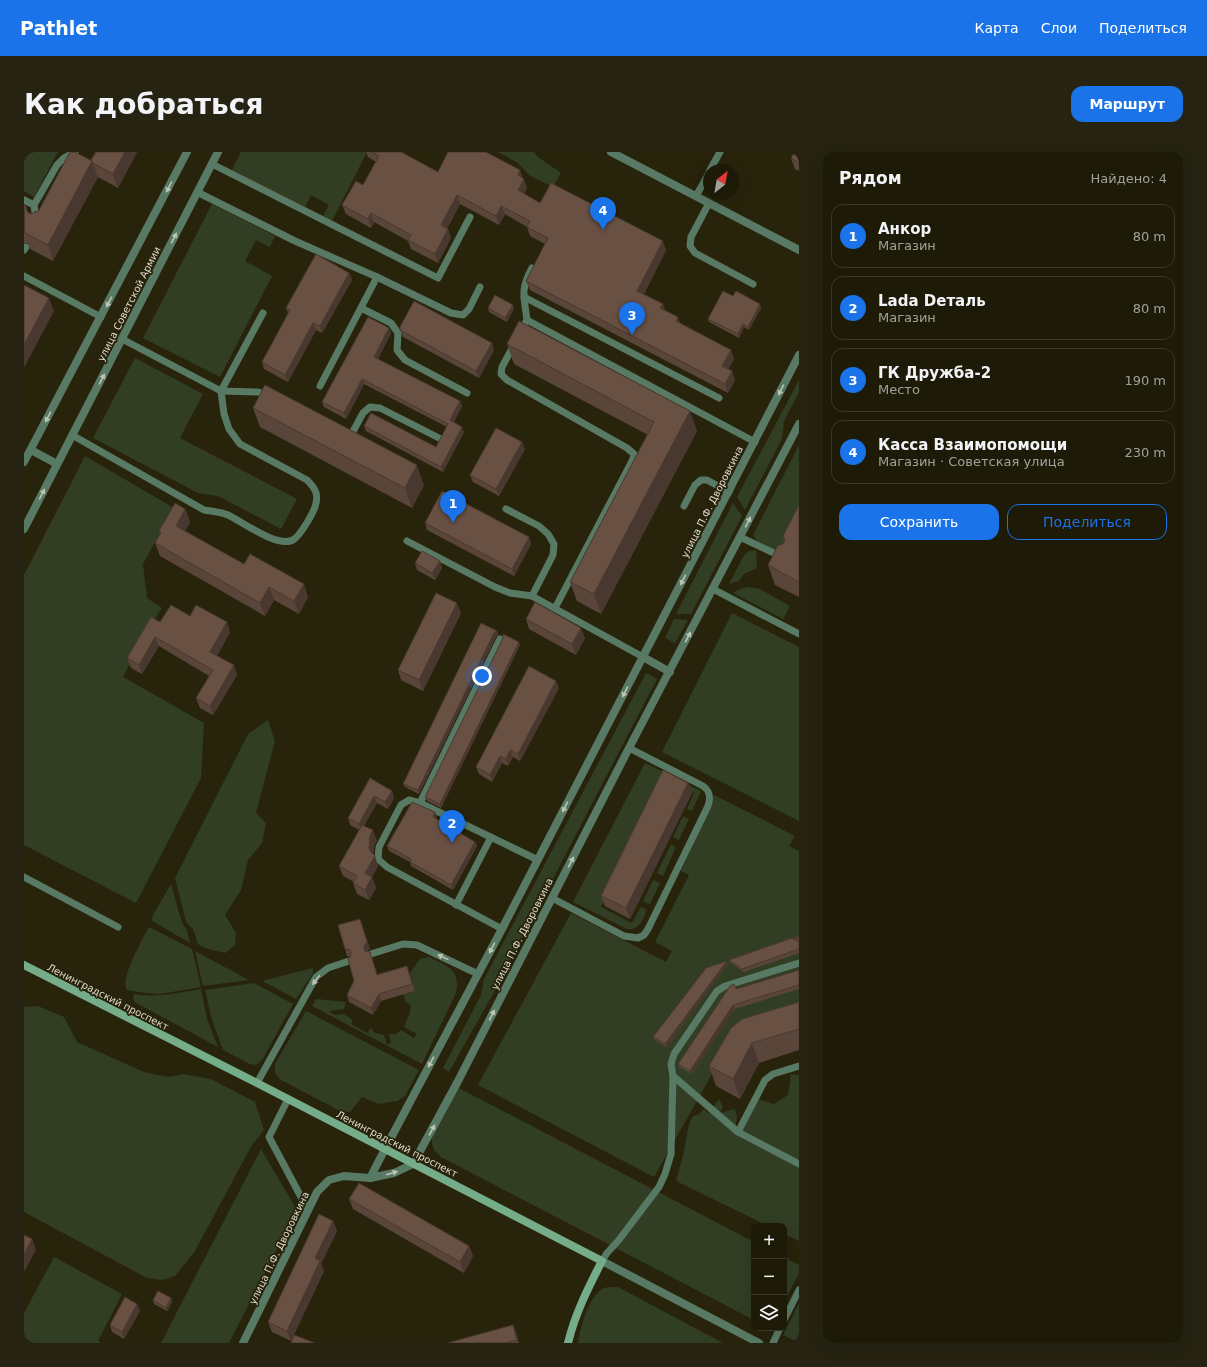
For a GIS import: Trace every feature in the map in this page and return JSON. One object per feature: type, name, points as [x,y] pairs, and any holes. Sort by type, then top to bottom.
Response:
[{"type":"main road","name":"Ленинградский проспект","points":[[24,965],[602,1261]]},
{"type":"main road","points":[[568,1343],[581,1302],[602,1261]]},
{"type":"street","name":"улица Советской Армии","points":[[24,462],[187,152]]},
{"type":"street","name":"улица Советской Армии","points":[[24,529],[218,152]]},
{"type":"street","points":[[611,152],[799,250]]},
{"type":"street","name":"улица П.Ф. Дворовкина","points":[[370,1178],[502,929],[799,356]]},
{"type":"street","name":"улица П.Ф. Дворовкина","points":[[243,1343],[317,1192],[329,1180],[344,1176],[370,1178],[394,1173],[413,1164],[799,424]]},
{"type":"street","points":[[30,450],[57,464]]},
{"type":"street","points":[[643,658],[670,672]]},
{"type":"street","name":"Ленинградский проспект","points":[[602,1261],[759,1343]]},
{"type":"lane","points":[[37,225],[34,205],[57,165],[64,158],[75,152]]},
{"type":"lane","points":[[714,164],[720,152]]},
{"type":"lane","points":[[212,164],[438,278],[470,217]]},
{"type":"lane","points":[[696,196],[703,184]]},
{"type":"lane","points":[[197,192],[295,241],[377,277],[451,313],[463,315],[469,308],[480,287]]},
{"type":"lane","points":[[24,200],[34,205]]},
{"type":"lane","points":[[709,203],[691,237],[690,246],[695,253],[753,284]]},
{"type":"lane","points":[[532,268],[523,290],[527,320],[502,367],[501,374],[507,380],[627,448],[634,454],[633,459],[555,608]]},
{"type":"lane","points":[[24,276],[101,317]]},
{"type":"lane","points":[[320,386],[377,277]]},
{"type":"lane","points":[[524,296],[720,398]]},
{"type":"lane","points":[[360,308],[391,323],[398,333],[397,350],[405,360],[467,393]]},
{"type":"lane","points":[[72,435],[204,510],[227,515],[274,540],[284,542],[293,540],[300,533],[315,508],[317,497],[315,488],[307,480],[240,444],[229,429],[224,414],[221,391],[263,313]]},
{"type":"lane","points":[[527,320],[755,442]]},
{"type":"lane","points":[[122,339],[221,391],[258,392],[275,399]]},
{"type":"lane","points":[[350,437],[363,413],[370,407],[380,408],[439,438]]},
{"type":"lane","points":[[684,506],[696,484],[701,480],[707,480],[729,492]]},
{"type":"lane","points":[[506,509],[539,526],[548,534],[554,544],[553,555],[532,596]]},
{"type":"lane","points":[[740,538],[787,560]]},
{"type":"lane","points":[[407,541],[495,587],[510,593],[532,596],[643,658]]},
{"type":"lane","points":[[713,589],[799,634]]},
{"type":"lane","points":[[420,803],[500,639]]},
{"type":"lane","points":[[552,898],[624,936],[638,938],[644,935],[648,930],[708,806],[710,794],[703,786],[629,748]]},
{"type":"lane","points":[[502,929],[387,867],[378,859],[379,847],[401,806],[410,800],[420,803],[538,860]]},
{"type":"lane","points":[[456,905],[491,837]]},
{"type":"lane","points":[[24,877],[118,927]]},
{"type":"lane","points":[[371,954],[403,944],[418,945],[478,974]]},
{"type":"lane","points":[[257,1083],[316,977],[328,968],[349,961]]},
{"type":"lane","points":[[602,1261],[659,1187],[665,1174],[671,1154],[673,1076],[671,1064],[674,1054],[717,991],[725,986],[799,963]]},
{"type":"lane","points":[[738,1132],[765,1080],[773,1074],[799,1066]]},
{"type":"lane","points":[[673,1076],[738,1132],[799,1164]]},
{"type":"lane","points":[[288,1099],[269,1136],[308,1210]]},
{"type":"lane","points":[[787,1314],[799,1290]]},
{"type":"lane","points":[[773,1343],[779,1331]]},
{"type":"green space","points":[[24,152],[58,152],[34,197],[24,191]]},
{"type":"green space","points":[[241,152],[367,152],[332,221],[323,216],[329,205],[311,195],[305,207],[232,170]]},
{"type":"green space","points":[[498,152],[534,152],[538,157],[561,173],[553,187],[529,175],[518,163]]},
{"type":"green space","points":[[212,204],[275,236],[270,247],[256,240],[245,261],[272,276],[220,377],[143,338]]},
{"type":"green space","points":[[135,358],[203,394],[180,438],[297,499],[281,529],[218,496],[198,493],[93,438]]},
{"type":"green space","points":[[799,380],[799,392],[784,421],[782,439],[745,510],[737,497]]},
{"type":"green space","points":[[799,445],[799,533],[787,556],[757,541],[753,535]]},
{"type":"green space","points":[[85,456],[174,508],[143,564],[147,598],[162,608],[149,627],[123,677],[204,723],[201,778],[136,903],[24,845],[24,575]]},
{"type":"green space","points":[[733,503],[742,516],[691,614],[676,614]]},
{"type":"green space","points":[[756,550],[757,568],[744,574],[739,581],[729,584],[743,557],[749,551]]},
{"type":"green space","points":[[748,587],[760,589],[790,606],[783,619],[733,593]]},
{"type":"green space","points":[[732,613],[799,647],[799,821],[662,752]]},
{"type":"green space","points":[[674,619],[688,620],[675,643],[665,638]]},
{"type":"green space","points":[[646,673],[657,679],[493,994],[449,1072],[443,1068],[481,995],[484,979]]},
{"type":"green space","points":[[268,720],[275,741],[256,813],[266,823],[262,843],[248,860],[241,890],[225,915],[236,933],[235,945],[225,953],[205,948],[198,944],[193,929],[186,922],[175,878],[248,734]]},
{"type":"green space","points":[[645,763],[701,791],[692,811],[687,809],[694,793],[665,779],[601,907],[632,923],[641,907],[647,910],[638,926],[627,929],[573,902]]},
{"type":"green space","points":[[714,795],[795,836],[789,846],[799,851],[799,1014],[734,1035],[654,1177],[478,1085],[571,913],[666,962],[672,951],[655,942],[689,875],[681,871]]},
{"type":"green space","points":[[683,816],[689,819],[679,840],[673,837]]},
{"type":"green space","points":[[671,844],[676,847],[663,876],[657,873]]},
{"type":"green space","points":[[653,880],[660,883],[650,904],[643,901]]},
{"type":"green space","points":[[171,884],[182,923],[187,930],[190,943],[152,920],[153,915]]},
{"type":"green space","points":[[149,927],[192,949],[201,987],[160,994],[127,990],[125,985],[129,968]]},
{"type":"green space","points":[[195,951],[249,980],[203,986]]},
{"type":"green space","points":[[429,957],[451,969],[454,973],[457,985],[456,993],[422,1064],[312,1006],[316,999],[346,1002],[344,1009],[329,1011],[334,1015],[344,1014],[353,1020],[351,1024],[367,1033],[371,1028],[375,1033],[384,1035],[387,1044],[391,1043],[389,1034],[396,1034],[401,1030],[414,1038],[417,1034],[404,1027],[411,1006],[405,1001],[404,994],[415,991],[410,973],[420,959]]},
{"type":"green space","points":[[313,968],[313,973],[296,999],[262,981]]},
{"type":"green space","points":[[254,983],[293,1004],[262,1060],[256,1065],[250,1064],[223,1050],[211,1017],[205,990]]},
{"type":"green space","points":[[201,989],[207,1019],[218,1047],[136,1003],[133,999],[134,994],[160,995]]},
{"type":"green space","points":[[38,1006],[64,1017],[77,1042],[144,1072],[168,1077],[183,1074],[211,1079],[255,1102],[264,1130],[252,1145],[195,1251],[175,1276],[162,1280],[147,1278],[24,1212],[24,1007]]},
{"type":"green space","points":[[306,1011],[419,1070],[405,1096],[397,1101],[378,1104],[362,1097],[350,1112],[342,1112],[281,1080],[275,1073],[275,1064]]},
{"type":"green space","points":[[791,1074],[799,1075],[799,1241],[787,1235],[787,1223],[762,1223],[676,1181],[683,1156],[689,1124],[693,1116],[699,1114],[704,1109],[708,1113],[719,1099],[723,1107],[720,1113],[735,1109],[737,1117],[735,1130],[757,1099],[774,1104],[788,1095]]},
{"type":"green space","points":[[457,1087],[751,1240],[751,1318],[441,1157],[434,1150],[432,1144],[432,1133]]},
{"type":"green space","points":[[261,1149],[297,1210],[229,1343],[161,1343]]},
{"type":"green space","points":[[54,1257],[122,1294],[98,1341],[101,1343],[24,1343],[24,1313]]},
{"type":"green space","points":[[787,1259],[799,1265],[799,1273],[787,1296]]},
{"type":"green space","points":[[618,1287],[723,1343],[578,1343],[586,1312],[594,1297],[604,1288]]},
{"type":"green space","points":[[799,1303],[799,1343],[783,1335],[785,1331],[787,1331],[787,1327]]},
{"type":"building","points":[[70,152],[75,152],[92,161],[48,245],[25,233],[24,205],[29,213],[32,214],[35,211],[38,212]]},
{"type":"building","points":[[96,152],[125,152],[113,174],[93,163],[91,160]]},
{"type":"building","points":[[371,152],[401,152],[438,172],[448,152],[486,152],[520,170],[518,175],[524,179],[518,190],[540,203],[551,183],[663,241],[637,291],[663,304],[660,308],[678,317],[676,321],[731,350],[722,366],[732,371],[725,384],[526,281],[548,238],[527,227],[530,221],[501,206],[496,216],[457,195],[441,225],[448,229],[435,254],[408,240],[411,235],[371,213],[368,219],[342,205],[356,181],[363,185],[379,156]]},
{"type":"building","points":[[795,152],[799,152],[799,163],[791,158]]},
{"type":"building","points":[[316,254],[349,273],[320,326],[313,323],[285,375],[262,362],[290,310],[286,308]]},
{"type":"building","points":[[24,285],[49,298],[24,345]]},
{"type":"building","points":[[723,291],[733,296],[736,291],[760,304],[748,327],[743,324],[738,334],[708,319]]},
{"type":"building","points":[[495,295],[513,305],[505,318],[488,308]]},
{"type":"building","points":[[414,301],[492,343],[476,371],[400,330],[400,327]]},
{"type":"building","points":[[368,317],[389,328],[374,357],[460,401],[450,420],[462,427],[441,467],[364,426],[371,413],[436,447],[448,424],[362,379],[344,413],[322,402]]},
{"type":"building","points":[[519,321],[690,411],[594,594],[570,582],[654,422],[507,344]]},
{"type":"building","points":[[265,385],[417,465],[405,488],[253,408]]},
{"type":"building","points":[[496,428],[522,442],[496,489],[470,475]]},
{"type":"building","points":[[442,491],[529,537],[512,569],[425,523]]},
{"type":"building","points":[[175,503],[185,509],[176,526],[244,564],[250,554],[304,584],[294,601],[269,587],[260,603],[155,543],[161,532],[159,531]]},
{"type":"building","points":[[799,505],[799,582],[768,565],[778,545],[784,543],[785,540],[783,536]]},
{"type":"building","points":[[422,551],[440,561],[432,573],[415,563]]},
{"type":"building","points":[[436,593],[457,603],[419,680],[398,670]]},
{"type":"building","points":[[535,602],[581,628],[572,644],[526,619]]},
{"type":"building","points":[[171,605],[190,616],[196,605],[227,622],[210,652],[234,665],[210,706],[196,698],[213,670],[155,637],[139,665],[127,658],[151,617],[160,622]]},
{"type":"building","points":[[481,623],[497,631],[494,633],[418,790],[403,784]]},
{"type":"building","points":[[503,634],[519,642],[440,804],[425,797],[503,638]]},
{"type":"building","points":[[529,666],[556,681],[518,754],[510,750],[506,759],[500,756],[490,775],[476,767]]},
{"type":"building","points":[[663,770],[688,783],[626,908],[601,896]]},
{"type":"building","points":[[370,778],[392,791],[385,802],[374,796],[359,824],[348,818]]},
{"type":"building","points":[[412,802],[435,812],[433,817],[475,842],[451,885],[410,862],[411,859],[387,846]]},
{"type":"building","points":[[362,825],[373,830],[370,836],[369,849],[375,856],[365,873],[372,877],[365,890],[353,883],[357,876],[339,866]]},
{"type":"building","points":[[360,919],[367,942],[364,948],[365,951],[370,952],[377,975],[407,966],[412,984],[379,994],[371,1008],[347,995],[354,981],[348,959],[351,953],[350,950],[345,949],[338,925]]},
{"type":"building","points":[[792,938],[799,942],[799,949],[742,969],[729,960]]},
{"type":"building","points":[[727,961],[665,1044],[653,1037],[706,968]]},
{"type":"building","points":[[799,970],[799,985],[733,1005],[690,1071],[678,1064],[730,986],[734,984],[736,989]]},
{"type":"building","points":[[799,1002],[799,1029],[752,1043],[733,1079],[709,1066],[731,1028],[742,1019]]},
{"type":"building","points":[[359,1183],[469,1246],[460,1262],[349,1199]]},
{"type":"building","points":[[319,1214],[333,1221],[315,1258],[320,1261],[287,1331],[268,1322]]},
{"type":"building","points":[[24,1235],[32,1239],[24,1255]]},
{"type":"building","points":[[158,1291],[171,1298],[166,1308],[153,1300]]},
{"type":"building","points":[[125,1297],[137,1304],[122,1332],[110,1325]]},
{"type":"building","points":[[513,1325],[517,1340],[505,1343],[447,1343]]},
{"type":"building","points":[[294,1335],[315,1343],[291,1343]]},
{"type":"place","name":"Касса Взаимопомощи","points":[[603,230]]},
{"type":"place","name":"ГК Дружба-2","points":[[632,335]]},
{"type":"place","name":"Анкор","points":[[453,523]]},
{"type":"place","name":"Lada Dеталь","points":[[452,843]]}]
